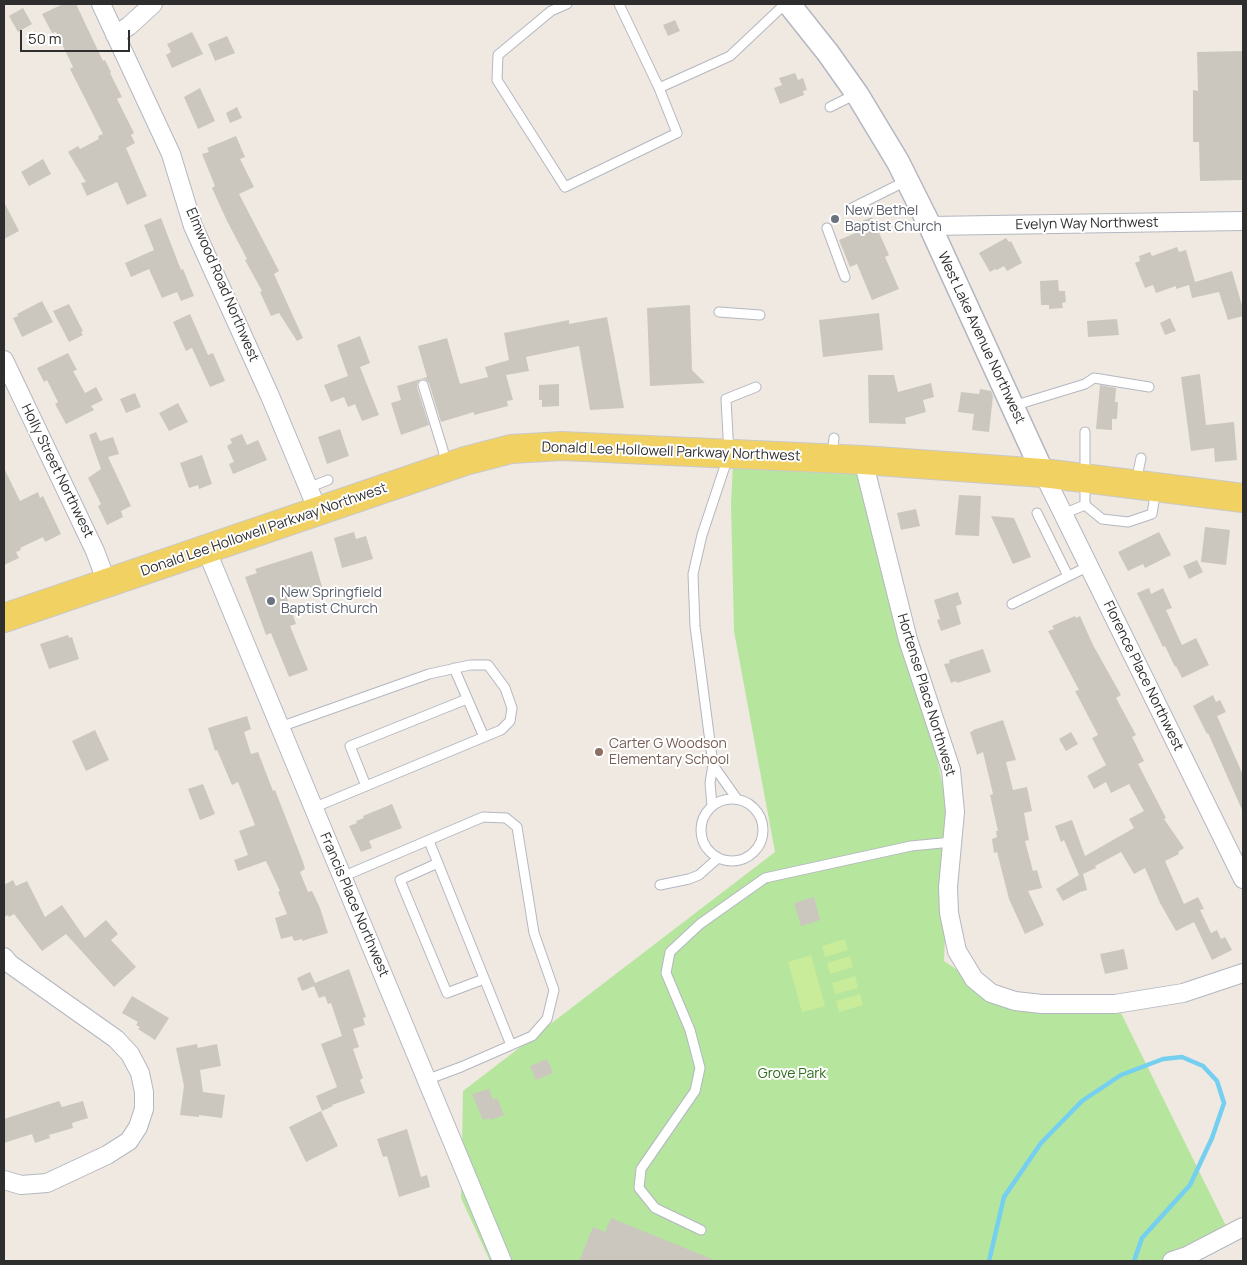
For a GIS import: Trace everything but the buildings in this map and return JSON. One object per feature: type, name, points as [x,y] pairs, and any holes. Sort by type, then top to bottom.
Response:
[{"type":"main road","name":"Donald Lee Hollowell Parkway Northwest","points":[[4,618],[206,549],[313,500],[446,467],[465,460],[511,450],[562,446],[729,454],[833,448],[863,460],[1043,473],[1243,498]]},
{"type":"street","name":"Elmwood Road Northwest","points":[[101,4],[171,154],[193,226],[270,396],[313,500]]},
{"type":"street","points":[[116,35],[130,26],[152,4]]},
{"type":"street","name":"West Lake Avenue Northwest","points":[[787,4],[828,53],[898,162],[930,226],[1043,473]]},
{"type":"street","name":"Evelyn Way Northwest","points":[[930,226],[1243,221]]},
{"type":"street","name":"Holly Street Northwest","points":[[4,360],[95,551],[107,582]]},
{"type":"street","name":"Hortense Place Northwest","points":[[863,460],[908,640],[951,770],[955,812],[948,887],[949,913],[957,951],[974,979],[991,993],[1015,1001],[1042,1004],[1115,1004],[1183,993],[1243,973]]},
{"type":"street","name":"Florence Place Northwest","points":[[1043,473],[1243,879]]},
{"type":"street","name":"Francis Place Northwest","points":[[206,549],[502,1261]]},
{"type":"street","points":[[4,958],[116,1039],[130,1054],[140,1073],[144,1092],[144,1110],[138,1127],[129,1141],[107,1155],[47,1183],[20,1185],[4,1180]]},
{"type":"street","points":[[1172,1261],[1187,1256],[1243,1227]]},
{"type":"lane","points":[[567,4],[551,11],[498,55],[497,80],[565,187],[677,132],[659,88],[619,4]]},
{"type":"lane","points":[[659,88],[730,56],[787,4]]},
{"type":"lane","points":[[830,107],[856,94]]},
{"type":"lane","points":[[852,208],[907,181]]},
{"type":"lane","points":[[826,228],[845,277]]},
{"type":"lane","points":[[719,312],[760,314]]},
{"type":"lane","points":[[1012,406],[1085,384],[1094,378],[1149,387]]},
{"type":"lane","points":[[423,385],[443,450],[446,467]]},
{"type":"lane","points":[[712,806],[710,783],[713,765],[694,626],[693,574],[702,535],[729,454],[726,399],[756,387]]},
{"type":"lane","points":[[1085,432],[1085,505],[1102,520],[1128,522],[1152,514],[1142,458]]},
{"type":"lane","points":[[313,500],[328,480]]},
{"type":"lane","points":[[1063,514],[1085,505]]},
{"type":"lane","points":[[1038,513],[1068,576]]},
{"type":"lane","points":[[1012,604],[1089,566]]},
{"type":"lane","points":[[280,727],[429,674],[470,665],[488,665],[505,688],[512,708],[510,721],[501,730],[314,808]]},
{"type":"lane","points":[[454,668],[484,737]]},
{"type":"lane","points":[[366,786],[350,746],[467,699]]},
{"type":"lane","points":[[713,765],[738,799]]},
{"type":"lane","points":[[738,799],[748,802],[762,818],[764,829],[762,839],[753,852],[739,860],[718,858],[704,844],[701,835],[704,815],[712,806],[724,801],[738,799]]},
{"type":"lane","points":[[342,877],[483,817],[506,818],[517,827],[534,933],[554,990],[547,1019],[532,1036],[462,1067],[426,1080]]},
{"type":"lane","points":[[429,841],[511,1045]]},
{"type":"lane","points":[[701,1230],[655,1208],[639,1188],[641,1169],[695,1091],[700,1068],[690,1030],[666,973],[670,952],[700,924],[765,878],[911,846],[952,842]]},
{"type":"lane","points":[[660,886],[699,875],[718,858]]},
{"type":"lane","points":[[438,863],[400,880],[447,993],[484,979]]},
{"type":"green space","name":"Grove Park","points":[[872,460],[950,819],[944,961],[1009,1004],[1121,1013],[1232,1238],[1180,1261],[490,1261],[461,1198],[463,1091],[775,852],[734,631],[731,504],[733,463]]},
{"type":"green space","points":[[845,939],[848,950],[825,957],[822,946]]},
{"type":"green space","points":[[811,955],[825,1006],[802,1012],[788,962]]},
{"type":"green space","points":[[850,956],[853,967],[830,974],[827,963]]},
{"type":"green space","points":[[855,976],[858,988],[835,994],[832,983]]},
{"type":"green space","points":[[860,994],[863,1005],[839,1012],[836,1001]]},
{"type":"waterway","points":[[989,1261],[1004,1197],[1041,1143],[1082,1101],[1121,1075],[1163,1059],[1182,1057],[1203,1066],[1217,1081],[1224,1103],[1212,1138],[1190,1185],[1142,1238],[1134,1261]]},
{"type":"place","name":"New Bethel Baptist Church","points":[[835,219]]},
{"type":"place","name":"New Springfield Baptist Church","points":[[271,601]]},
{"type":"place","name":"Carter G Woodson Elementary School","points":[[599,752]]}]
